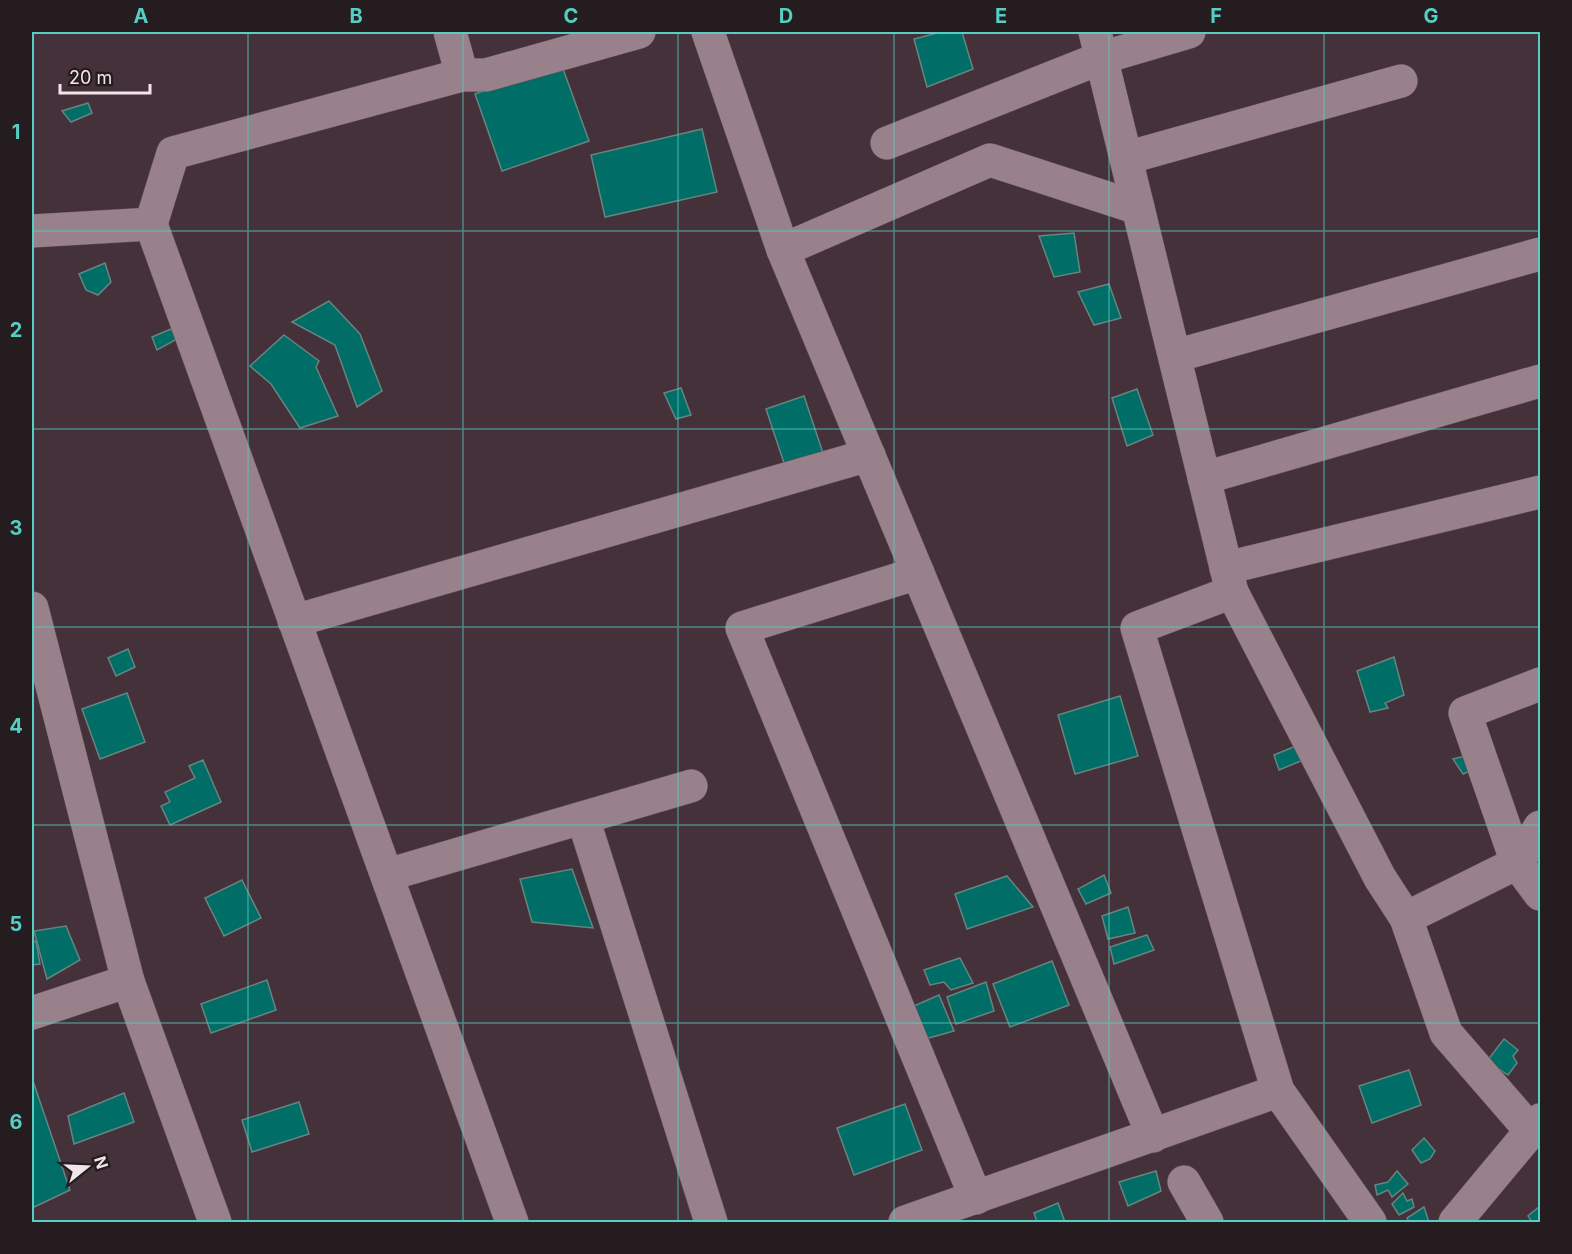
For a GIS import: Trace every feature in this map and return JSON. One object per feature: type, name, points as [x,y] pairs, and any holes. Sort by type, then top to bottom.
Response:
[{"type":"street","points":[[450,32],[462,75]]},
{"type":"street","points":[[512,1222],[151,224],[173,153],[462,75],[486,75],[639,32]]},
{"type":"street","points":[[708,32],[783,250],[1153,1136]]},
{"type":"street","points":[[888,143],[1098,45],[1189,32]]},
{"type":"street","points":[[1098,45],[1229,580],[1380,878],[1406,918],[1446,1033],[1536,1125],[1455,1222]]},
{"type":"street","points":[[1125,158],[1401,81]]},
{"type":"street","points":[[783,250],[990,160],[1138,208]]},
{"type":"street","points":[[32,231],[151,224]]},
{"type":"street","points":[[1174,356],[1540,254]]},
{"type":"street","points":[[1204,478],[1540,381]]},
{"type":"street","points":[[294,621],[869,455]]},
{"type":"street","points":[[1370,1222],[1278,1091],[1137,628],[1229,580],[1540,492]]},
{"type":"street","points":[[918,573],[742,628],[976,1198]]},
{"type":"street","points":[[34,629],[128,981],[215,1222]]},
{"type":"street","points":[[1540,684],[1465,713],[1517,863],[1540,894]]},
{"type":"street","points":[[387,875],[691,786]]},
{"type":"street","points":[[583,818],[711,1222]]},
{"type":"street","points":[[1406,918],[1517,863],[1540,827]]},
{"type":"street","points":[[32,1013],[128,981]]},
{"type":"street","points":[[905,1222],[1278,1091]]},
{"type":"street","points":[[1184,1182],[1207,1222]]},
{"type":"building","points":[[941,32],[962,32],[973,69],[927,87],[914,39]]},
{"type":"building","points":[[561,63],[589,141],[502,171],[475,94]]},
{"type":"building","points":[[88,103],[92,113],[71,122],[62,111]]},
{"type":"building","points":[[702,129],[717,192],[605,217],[591,155]]},
{"type":"building","points":[[1074,233],[1080,272],[1054,277],[1039,236]]},
{"type":"building","points":[[105,263],[111,282],[98,295],[86,290],[79,274]]},
{"type":"building","points":[[1109,284],[1121,318],[1094,325],[1078,292]]},
{"type":"building","points":[[329,301],[360,334],[382,391],[357,407],[335,345],[292,322]]},
{"type":"building","points":[[171,329],[177,339],[157,350],[152,337]]},
{"type":"building","points":[[284,335],[319,361],[316,367],[338,416],[300,428],[271,384],[250,366]]},
{"type":"building","points":[[681,388],[691,415],[676,419],[664,393]]},
{"type":"building","points":[[1137,389],[1153,435],[1127,446],[1112,398]]},
{"type":"building","points":[[804,396],[823,453],[785,466],[766,409]]},
{"type":"building","points":[[128,649],[135,667],[116,676],[108,658]]},
{"type":"building","points":[[1394,657],[1404,695],[1385,703],[1388,708],[1370,712],[1357,671]]},
{"type":"building","points":[[127,693],[145,742],[100,759],[82,709]]},
{"type":"building","points":[[1120,696],[1138,756],[1075,774],[1058,715]]},
{"type":"building","points":[[1303,743],[1308,758],[1279,770],[1274,755]]},
{"type":"building","points":[[1469,755],[1478,768],[1463,774],[1453,759]]},
{"type":"building","points":[[203,760],[221,802],[170,825],[161,806],[170,802],[165,792],[195,778],[189,766]]},
{"type":"building","points":[[572,869],[593,928],[532,922],[520,879]]},
{"type":"building","points":[[1104,875],[1111,893],[1086,904],[1078,889]]},
{"type":"building","points":[[1007,876],[1033,907],[967,929],[955,894]]},
{"type":"building","points":[[242,880],[261,918],[224,936],[205,898]]},
{"type":"building","points":[[1128,907],[1135,933],[1108,939],[1102,916]]},
{"type":"building","points":[[66,926],[80,960],[47,979],[34,931]]},
{"type":"building","points":[[1147,935],[1154,950],[1114,964],[1110,947]]},
{"type":"building","points":[[36,941],[40,964],[32,965],[32,942]]},
{"type":"building","points":[[960,958],[973,983],[951,990],[944,982],[930,985],[924,970]]},
{"type":"building","points":[[1052,961],[1069,1005],[1010,1027],[993,984]]},
{"type":"building","points":[[267,980],[276,1010],[211,1033],[201,1004]]},
{"type":"building","points":[[986,982],[994,1011],[956,1024],[947,997]]},
{"type":"building","points":[[939,995],[954,1031],[925,1039],[914,1006]]},
{"type":"building","points":[[1504,1039],[1518,1050],[1513,1056],[1517,1063],[1508,1075],[1487,1061]]},
{"type":"building","points":[[1409,1070],[1421,1105],[1372,1123],[1359,1086]]},
{"type":"building","points":[[32,1078],[70,1190],[32,1208]]},
{"type":"building","points":[[124,1093],[134,1122],[74,1144],[68,1116]]},
{"type":"building","points":[[299,1102],[309,1134],[252,1152],[242,1120]]},
{"type":"building","points":[[905,1104],[922,1150],[854,1175],[837,1128]]},
{"type":"building","points":[[1424,1138],[1435,1151],[1430,1159],[1421,1163],[1412,1150]]},
{"type":"building","points":[[1156,1171],[1161,1191],[1128,1206],[1119,1182]]},
{"type":"building","points":[[1397,1171],[1408,1184],[1392,1197],[1388,1190],[1377,1195],[1375,1185],[1388,1182]]},
{"type":"building","points":[[1403,1193],[1407,1201],[1412,1199],[1414,1207],[1399,1215],[1392,1204]]},
{"type":"building","points":[[1058,1203],[1065,1222],[1037,1222],[1034,1213]]},
{"type":"building","points":[[1540,1206],[1540,1222],[1532,1222],[1528,1216]]},
{"type":"building","points":[[1424,1207],[1429,1222],[1409,1222],[1407,1218]]}]
